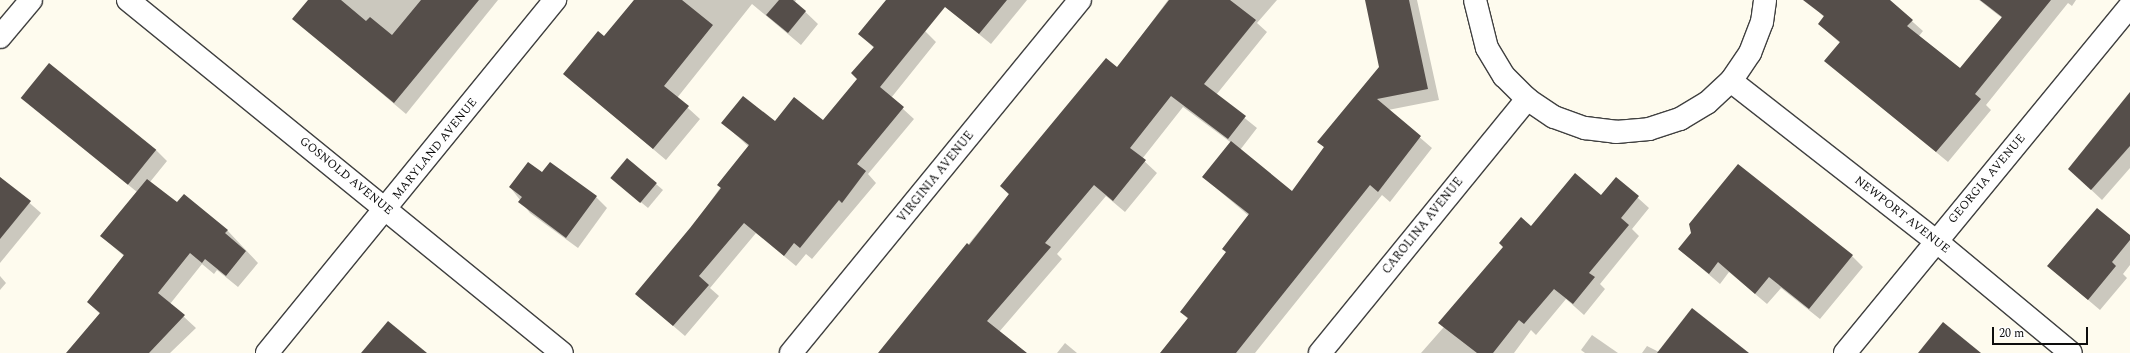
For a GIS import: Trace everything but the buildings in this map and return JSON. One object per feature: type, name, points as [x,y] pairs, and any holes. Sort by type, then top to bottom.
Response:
[{"type":"street","points":[[0,37],[31,0]]},
{"type":"street","name":"GOSNOLD AVENUE","points":[[128,0],[562,353]]},
{"type":"street","name":"MARYLAND AVENUE","points":[[267,353],[556,0]]},
{"type":"street","name":"VIRGINIA AVENUE","points":[[791,353],[1080,0]]},
{"type":"street","points":[[1475,0],[1487,48],[1504,76],[1527,99],[1554,116],[1585,128],[1616,132],[1642,130],[1680,119],[1707,103],[1731,80],[1750,53],[1762,22],[1765,0]]},
{"type":"street","name":"GEORGIA AVENUE","points":[[1845,353],[2130,6]]},
{"type":"street","name":"NEWPORT AVENUE","points":[[1731,80],[1936,241],[2071,353]]},
{"type":"street","name":"CAROLINA AVENUE","points":[[1320,353],[1527,99]]}]
